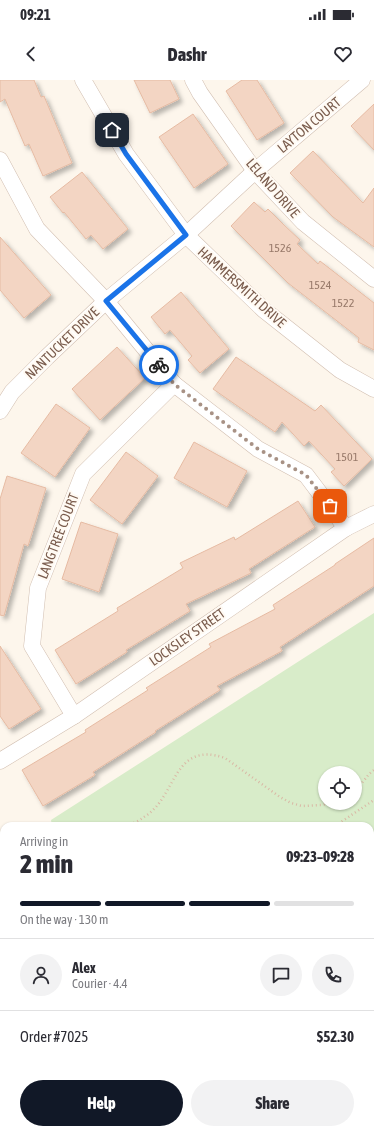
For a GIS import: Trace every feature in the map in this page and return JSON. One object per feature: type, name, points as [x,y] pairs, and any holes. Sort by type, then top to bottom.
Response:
[{"type":"street","name":"HAMMERSMITH DRIVE","points":[[83,80],[126,154],[186,235],[264,310],[340,370],[374,389]]},
{"type":"street","name":"LELAND DRIVE","points":[[193,80],[200,93],[255,171],[303,222],[374,278]]},
{"type":"street","name":"LAYTON COURT","points":[[186,235],[255,171],[362,80]]},
{"type":"street","points":[[367,80],[374,86]]},
{"type":"street","points":[[0,160],[37,229],[106,301],[174,384],[258,449],[306,475],[346,528]]},
{"type":"street","name":"NANTUCKET DRIVE","points":[[0,411],[12,392],[106,301],[186,235]]},
{"type":"street","name":"LANGTREE COURT","points":[[74,716],[32,646],[38,588],[83,474],[174,384]]},
{"type":"street","name":"LOCKSLEY STREET","points":[[0,761],[74,716],[346,528],[374,514]]},
{"type":"path","points":[[136,822],[146,816],[164,798],[180,767],[192,758],[206,754],[225,758],[280,798],[302,806],[318,805]]},
{"type":"path","points":[[362,784],[374,770]]},
{"type":"path","points":[[341,822],[374,800]]},
{"type":"green space","points":[[374,613],[374,822],[51,822],[51,820]]},
{"type":"building","points":[[0,80],[34,80],[41,97],[44,96],[72,163],[43,176],[29,144],[25,146],[5,99],[0,102]]},
{"type":"building","points":[[134,80],[170,80],[179,99],[150,113]]},
{"type":"building","points":[[242,80],[257,80],[284,123],[257,140],[226,91]]},
{"type":"building","points":[[374,104],[374,150],[351,126]]},
{"type":"building","points":[[193,114],[228,164],[194,188],[159,137]]},
{"type":"building","points":[[313,151],[363,203],[374,188],[374,247],[333,217],[290,173]]},
{"type":"building","points":[[82,172],[128,229],[103,249],[91,235],[86,239],[50,197]]},
{"type":"building","points":[[254,202],[265,212],[268,209],[300,240],[297,244],[318,264],[320,261],[374,303],[374,350],[358,342],[359,338],[288,283],[231,226]]},
{"type":"building","points":[[0,237],[51,295],[24,318],[0,290]]},
{"type":"building","points":[[181,292],[229,349],[200,373],[188,360],[192,356],[170,330],[165,334],[151,317]]},
{"type":"building","points":[[117,347],[145,378],[100,420],[72,389]]},
{"type":"building","points":[[236,357],[315,411],[321,405],[372,459],[344,486],[331,472],[335,469],[309,441],[304,446],[282,422],[275,432],[213,389]]},
{"type":"building","points":[[56,404],[90,428],[55,477],[21,453]]},
{"type":"building","points":[[194,442],[247,471],[227,507],[174,478]]},
{"type":"building","points":[[126,452],[158,476],[122,524],[90,500]]},
{"type":"building","points":[[7,476],[46,488],[28,546],[24,544],[4,616],[0,615],[0,499]]},
{"type":"building","points":[[298,501],[315,527],[249,569],[251,573],[186,604],[190,611],[126,650],[127,652],[76,684],[55,650],[118,611],[117,608],[183,568],[180,563],[234,537],[235,540]]},
{"type":"building","points":[[81,522],[118,534],[99,592],[62,579]]},
{"type":"building","points":[[374,538],[374,586],[280,647],[282,651],[217,686],[220,690],[93,772],[95,775],[43,806],[22,770],[86,732],[85,730],[148,690],[146,688],[211,647],[209,644],[275,609],[273,605]]},
{"type":"building","points":[[0,646],[41,709],[9,729],[0,716]]},
{"type":"way so far","points":[[159,365],[174,384],[258,449],[306,475],[330,506]]},
{"type":"route","points":[[112,130],[126,154],[186,235],[106,301],[159,365]]}]
